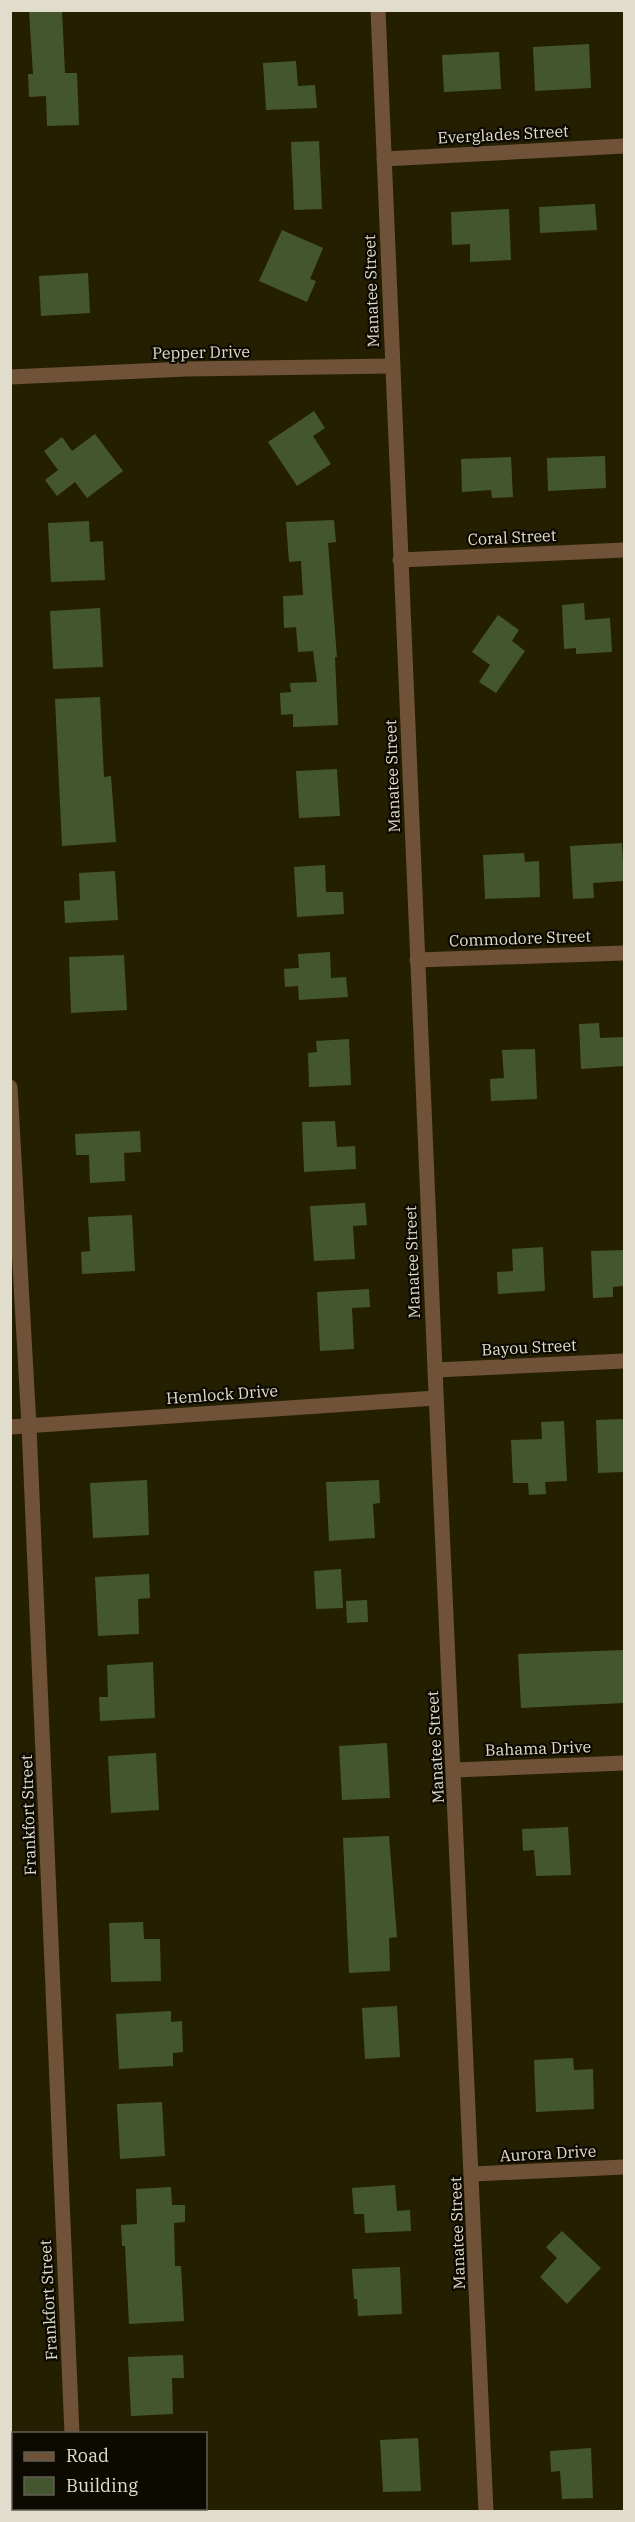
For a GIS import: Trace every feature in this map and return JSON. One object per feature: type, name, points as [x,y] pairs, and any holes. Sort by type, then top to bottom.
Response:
[{"type":"street","name":"Manatee Street","points":[[378,10],[417,960],[486,2511]]},
{"type":"street","name":"Everglades Street","points":[[384,159],[624,146]]},
{"type":"street","name":"Pepper Drive","points":[[10,376],[186,369],[392,366]]},
{"type":"street","name":"Coral Street","points":[[400,560],[624,550]]},
{"type":"street","name":"Commodore Street","points":[[417,960],[624,953]]},
{"type":"street","name":"Frankfort Street","points":[[10,1087],[29,1426],[72,2432]]},
{"type":"street","name":"Bayou Street","points":[[435,1370],[624,1361]]},
{"type":"street","name":"Hemlock Drive","points":[[10,1427],[436,1398]]},
{"type":"street","name":"Bahama Drive","points":[[454,1770],[624,1763]]},
{"type":"street","name":"Aurora Drive","points":[[472,2174],[624,2167]]},
{"type":"building","points":[[29,10],[62,10],[65,73],[77,73],[79,125],[47,126],[46,96],[29,97],[28,74],[33,74]]},
{"type":"building","points":[[589,44],[591,88],[535,91],[533,47]]},
{"type":"building","points":[[499,52],[501,89],[444,92],[442,55]]},
{"type":"building","points":[[296,61],[298,86],[315,85],[317,108],[266,110],[263,63]]},
{"type":"building","points":[[319,141],[322,209],[294,210],[291,142]]},
{"type":"building","points":[[595,204],[597,230],[540,233],[539,207]]},
{"type":"building","points":[[509,209],[511,260],[470,262],[470,244],[452,245],[451,212]]},
{"type":"building","points":[[282,230],[323,248],[310,279],[316,281],[307,302],[259,281]]},
{"type":"building","points":[[88,273],[90,313],[41,316],[39,276]]},
{"type":"building","points":[[314,411],[325,428],[313,436],[331,464],[297,486],[268,442]]},
{"type":"building","points":[[95,434],[123,471],[87,498],[75,482],[57,496],[45,480],[58,470],[44,451],[62,437],[72,451]]},
{"type":"building","points":[[605,456],[606,488],[548,491],[547,458]]},
{"type":"building","points":[[511,457],[513,497],[492,498],[491,490],[462,492],[461,459]]},
{"type":"building","points":[[334,520],[336,542],[328,543],[337,657],[335,657],[338,725],[293,727],[293,714],[281,715],[280,693],[291,692],[290,683],[317,682],[313,651],[298,652],[296,627],[284,628],[283,596],[303,595],[301,561],[289,562],[286,522]]},
{"type":"building","points":[[89,521],[90,542],[103,541],[105,580],[51,582],[48,523]]},
{"type":"building","points":[[584,603],[585,620],[610,618],[612,652],[576,654],[576,648],[564,649],[562,605]]},
{"type":"building","points":[[100,608],[103,667],[53,669],[50,611]]},
{"type":"building","points":[[498,615],[519,630],[512,641],[525,651],[496,693],[479,682],[490,665],[472,652]]},
{"type":"building","points":[[100,697],[104,777],[111,776],[116,842],[62,846],[55,699]]},
{"type":"building","points":[[337,769],[340,816],[299,818],[296,771]]},
{"type":"building","points":[[622,843],[624,881],[593,883],[594,898],[573,899],[570,846]]},
{"type":"building","points":[[524,853],[525,862],[539,861],[540,897],[485,899],[483,855]]},
{"type":"building","points":[[325,865],[326,892],[343,892],[344,914],[297,917],[294,867]]},
{"type":"building","points":[[115,871],[118,920],[65,923],[64,901],[80,900],[79,873]]},
{"type":"building","points":[[330,952],[331,978],[346,977],[348,997],[299,1000],[298,986],[285,987],[284,969],[299,968],[298,954]]},
{"type":"building","points":[[124,955],[127,1010],[71,1013],[69,957]]},
{"type":"building","points":[[599,1023],[600,1038],[624,1037],[624,1066],[581,1069],[579,1024]]},
{"type":"building","points":[[349,1039],[351,1085],[309,1087],[308,1053],[317,1052],[316,1041]]},
{"type":"building","points":[[535,1049],[537,1099],[491,1101],[490,1079],[504,1078],[502,1050]]},
{"type":"building","points":[[335,1121],[337,1147],[355,1146],[356,1169],[304,1172],[302,1122]]},
{"type":"building","points":[[140,1131],[141,1152],[124,1153],[125,1181],[90,1183],[89,1155],[76,1155],[75,1134]]},
{"type":"building","points":[[365,1203],[367,1225],[353,1226],[355,1259],[314,1261],[310,1206]]},
{"type":"building","points":[[132,1215],[135,1271],[82,1274],[81,1252],[90,1251],[88,1217]]},
{"type":"building","points":[[543,1247],[545,1291],[498,1294],[497,1272],[513,1271],[512,1249]]},
{"type":"building","points":[[624,1250],[624,1286],[613,1287],[613,1297],[593,1298],[591,1251]]},
{"type":"building","points":[[369,1289],[370,1307],[352,1308],[354,1349],[320,1351],[317,1292]]},
{"type":"building","points":[[624,1419],[624,1472],[598,1473],[596,1420]]},
{"type":"building","points":[[564,1421],[567,1481],[545,1482],[546,1494],[529,1495],[528,1483],[513,1483],[511,1440],[542,1439],[541,1422]]},
{"type":"building","points":[[147,1480],[149,1535],[93,1538],[90,1483]]},
{"type":"building","points":[[379,1480],[380,1503],[373,1504],[375,1538],[329,1541],[326,1482]]},
{"type":"building","points":[[341,1569],[343,1608],[316,1609],[314,1571]]},
{"type":"building","points":[[149,1574],[150,1598],[138,1599],[139,1634],[98,1636],[95,1577]]},
{"type":"building","points":[[367,1600],[368,1622],[347,1623],[346,1601]]},
{"type":"building","points":[[624,1650],[624,1703],[521,1708],[518,1654]]},
{"type":"building","points":[[153,1662],[155,1718],[100,1721],[99,1697],[108,1697],[107,1665]]},
{"type":"building","points":[[387,1743],[390,1798],[342,1800],[339,1746]]},
{"type":"building","points":[[156,1753],[159,1810],[111,1813],[108,1756]]},
{"type":"building","points":[[568,1827],[571,1875],[536,1876],[534,1850],[523,1851],[522,1829]]},
{"type":"building","points":[[389,1836],[397,1937],[389,1938],[390,1971],[349,1973],[343,1838]]},
{"type":"building","points":[[143,1922],[144,1939],[160,1939],[161,1981],[111,1982],[109,1923]]},
{"type":"building","points":[[397,2006],[400,2057],[365,2059],[362,2008]]},
{"type":"building","points":[[171,2011],[171,2022],[182,2021],[183,2052],[173,2053],[173,2066],[119,2069],[116,2014]]},
{"type":"building","points":[[573,2058],[574,2070],[593,2069],[594,2109],[536,2112],[534,2060]]},
{"type":"building","points":[[162,2102],[165,2156],[120,2159],[117,2104]]},
{"type":"building","points":[[395,2185],[397,2211],[410,2210],[411,2231],[365,2233],[364,2214],[354,2214],[352,2188]]},
{"type":"building","points":[[171,2187],[172,2205],[185,2205],[185,2222],[174,2223],[175,2266],[181,2266],[184,2321],[129,2324],[125,2246],[122,2246],[121,2225],[137,2224],[136,2189]]},
{"type":"building","points":[[562,2231],[601,2268],[567,2304],[540,2277],[557,2258],[546,2247]]},
{"type":"building","points":[[400,2267],[402,2314],[358,2316],[357,2299],[354,2299],[352,2269]]},
{"type":"building","points":[[183,2355],[184,2378],[172,2378],[173,2414],[131,2416],[128,2357]]},
{"type":"building","points":[[418,2438],[421,2491],[383,2492],[380,2440]]},
{"type":"building","points":[[591,2448],[593,2498],[562,2499],[560,2471],[551,2472],[550,2451]]}]
